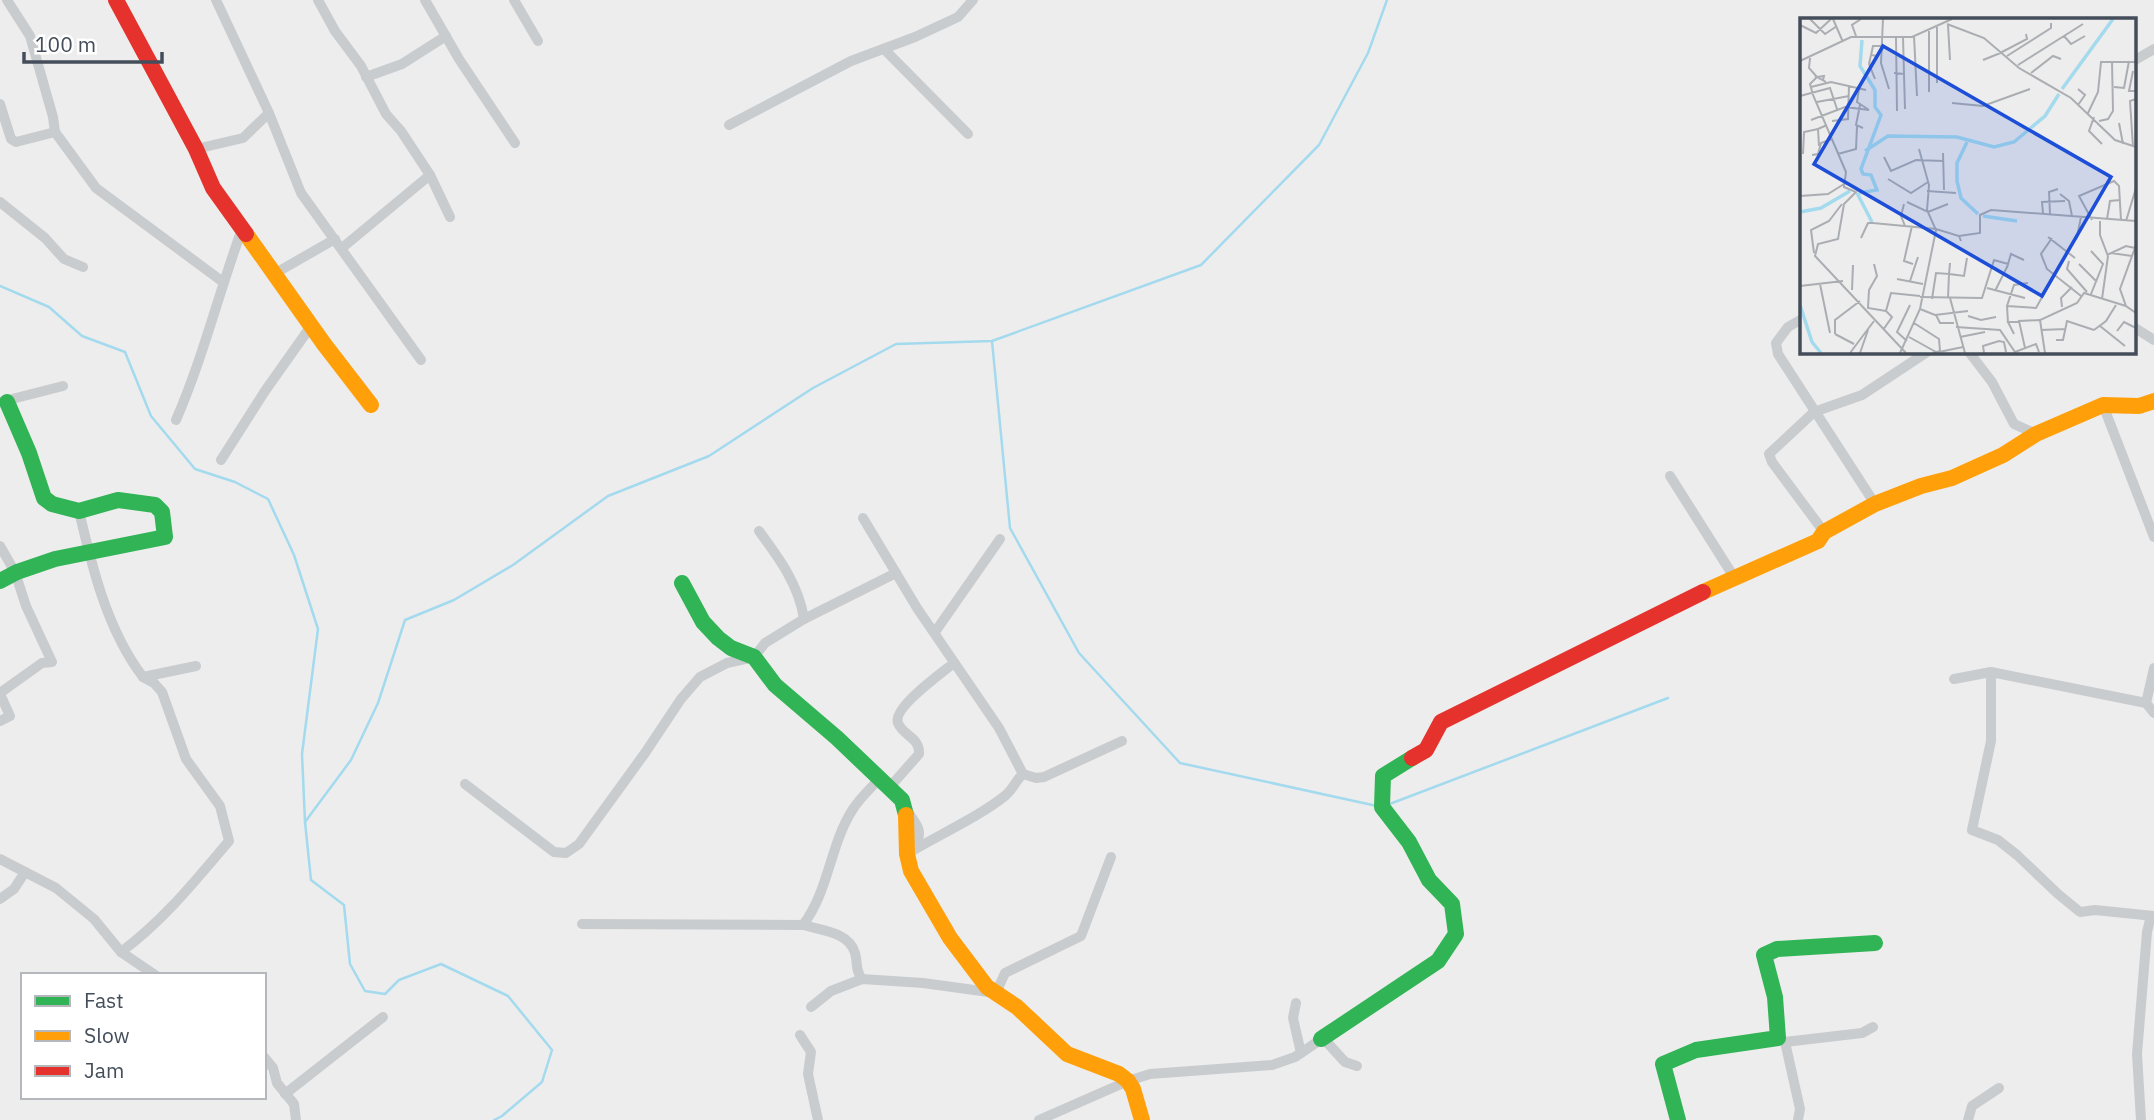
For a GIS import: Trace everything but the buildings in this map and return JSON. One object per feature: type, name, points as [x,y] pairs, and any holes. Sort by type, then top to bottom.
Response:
[{"type":"street","points":[[3,0],[30,36],[55,132],[96,188],[223,282]]},
{"type":"street","points":[[116,0],[214,188],[370,405]]},
{"type":"street","points":[[216,0],[269,113],[301,193],[421,360]]},
{"type":"street","points":[[318,0],[335,31],[366,76],[382,108],[401,131],[429,175],[450,217]]},
{"type":"street","points":[[425,0],[515,143]]},
{"type":"street","points":[[514,0],[538,41]]},
{"type":"street","points":[[729,125],[851,61],[958,17],[973,0]]},
{"type":"street","points":[[366,76],[402,64],[446,36]]},
{"type":"street","points":[[884,49],[968,134]]},
{"type":"street","points":[[2136,59],[2154,49]]},
{"type":"street","points":[[0,104],[11,139],[16,142],[55,132]]},
{"type":"street","points":[[196,149],[243,138],[269,113]]},
{"type":"street","points":[[274,274],[338,243],[429,175]]},
{"type":"street","points":[[0,202],[64,258],[83,267]]},
{"type":"street","points":[[176,420],[192,383],[242,229]]},
{"type":"street","points":[[1800,320],[1788,327],[1776,342],[1778,354],[1875,505]]},
{"type":"street","points":[[221,460],[311,326]]},
{"type":"street","points":[[2136,329],[2154,340]]},
{"type":"street","points":[[1824,532],[1772,462],[1769,454],[1814,412],[1861,395],[1923,354]]},
{"type":"street","points":[[1971,354],[1992,382],[2014,424],[2036,433]]},
{"type":"street","points":[[0,581],[15,572],[89,552],[158,541],[165,537],[162,512],[155,505],[118,500],[79,511],[60,508],[44,498],[29,453],[4,403],[63,386]]},
{"type":"street","points":[[1039,1120],[1128,1081],[1163,1072],[1272,1065],[1301,1053],[1438,961],[1456,934],[1452,904],[1429,880],[1409,842],[1381,807],[1383,776],[1426,750],[1441,722],[1734,577],[1818,541],[1824,532],[1875,505],[1987,463],[2036,433],[2103,405],[2139,406],[2154,401]]},
{"type":"street","points":[[2103,405],[2154,537]]},
{"type":"street","points":[[1670,476],[1734,577]]},
{"type":"street","points":[[79,511],[111,620],[143,677],[154,683],[162,692],[186,759],[220,806],[229,841],[170,911],[121,952]]},
{"type":"street","points":[[863,518],[916,608],[999,728],[1023,774],[1036,778],[1044,777],[1122,741]]},
{"type":"street","points":[[759,531],[796,588],[804,619]]},
{"type":"street","points":[[935,632],[1000,539]]},
{"type":"street","points":[[0,546],[15,572],[26,606],[52,662],[41,663],[0,693],[10,716],[0,721]]},
{"type":"street","points":[[465,783],[554,852],[566,853],[579,844],[699,677],[727,663],[754,657],[765,643],[804,619],[896,573]]},
{"type":"street","points":[[682,583],[703,622],[718,638],[731,648],[754,657],[775,685],[837,738],[902,800],[906,808],[911,871],[943,928],[983,983],[1017,1007],[1066,1054],[1119,1074],[1128,1081],[1137,1099],[1142,1120]]},
{"type":"street","points":[[803,925],[816,909],[836,846],[853,809],[919,754],[919,746],[915,740],[898,724],[897,719],[902,710],[922,687],[954,663]]},
{"type":"street","points":[[143,677],[196,666]]},
{"type":"street","points":[[2146,703],[2154,668]]},
{"type":"street","points":[[1991,672],[1991,741],[1972,830],[1998,840],[2081,912],[2095,910],[2153,916],[2147,932],[2138,1043],[2141,1120]]},
{"type":"street","points":[[1954,678],[1991,672],[2146,703],[2154,713]]},
{"type":"street","points":[[910,852],[999,800],[1016,785],[1017,779],[1023,774]]},
{"type":"street","points":[[996,993],[1005,973],[1081,936],[1111,857]]},
{"type":"street","points":[[0,859],[48,883],[78,905],[104,930],[121,952],[152,973]]},
{"type":"street","points":[[0,899],[14,889],[25,872]]},
{"type":"street","points":[[582,924],[803,925],[842,936],[852,945],[856,954],[857,972],[862,979]]},
{"type":"street","points":[[1798,1120],[1800,1109],[1763,955],[1777,948],[1875,943]]},
{"type":"street","points":[[811,1007],[831,991],[862,979],[923,983],[996,993]]},
{"type":"street","points":[[1296,1003],[1293,1018],[1301,1053]]},
{"type":"street","points":[[285,1094],[383,1017]]},
{"type":"street","points":[[1678,1120],[1664,1064],[1696,1050],[1862,1033],[1873,1027]]},
{"type":"street","points":[[800,1035],[811,1052],[808,1074],[818,1120]]},
{"type":"street","points":[[1321,1039],[1348,1064],[1357,1066]]},
{"type":"street","points":[[266,1059],[270,1062],[274,1077],[296,1109],[296,1120]]},
{"type":"street","points":[[1968,1120],[1972,1106],[2000,1088]]},
{"type":"waterway","points":[[305,822],[351,760],[378,703],[405,620],[454,600],[513,565],[608,496],[709,456],[813,388],[896,344],[992,341],[1201,265],[1319,145],[1368,53],[1387,0]]},
{"type":"waterway","points":[[0,286],[49,307],[82,336],[125,352],[151,416],[195,469],[235,482],[268,499],[294,555],[318,629],[302,754],[311,880],[344,905],[350,964],[365,991],[385,994],[399,980],[441,964],[508,996],[552,1050],[542,1082],[494,1120]]},
{"type":"waterway","points":[[992,341],[1010,528],[1079,653],[1180,763],[1377,806]]},
{"type":"waterway","points":[[1387,805],[1668,698]]},
{"type":"traffic: fast","points":[[0,581],[55,559],[165,537],[162,512],[155,505],[118,500],[79,511],[52,504],[44,498],[29,453],[7,402]]},
{"type":"traffic: fast","points":[[682,583],[703,622],[718,638],[731,648],[754,657],[775,685],[837,738],[902,800],[906,815]]},
{"type":"traffic: fast","points":[[1321,1039],[1438,961],[1456,934],[1452,904],[1429,880],[1409,842],[1382,807],[1383,776],[1412,758]]},
{"type":"traffic: fast","points":[[1678,1120],[1663,1064],[1696,1050],[1778,1038],[1775,997],[1764,955],[1777,949],[1875,943]]},
{"type":"traffic: slow","points":[[246,234],[371,405]]},
{"type":"traffic: slow","points":[[1703,592],[1818,541],[1824,532],[1875,504],[1921,486],[1952,478],[2003,455],[2036,434],[2103,405],[2139,406],[2154,401]]},
{"type":"traffic: slow","points":[[906,815],[907,854],[911,871],[950,938],[987,987],[1017,1007],[1067,1054],[1119,1074],[1128,1081],[1142,1120]]},
{"type":"traffic: jam","points":[[116,0],[196,149],[213,188],[246,234]]},
{"type":"traffic: jam","points":[[1412,758],[1426,750],[1441,722],[1703,592]]}]
